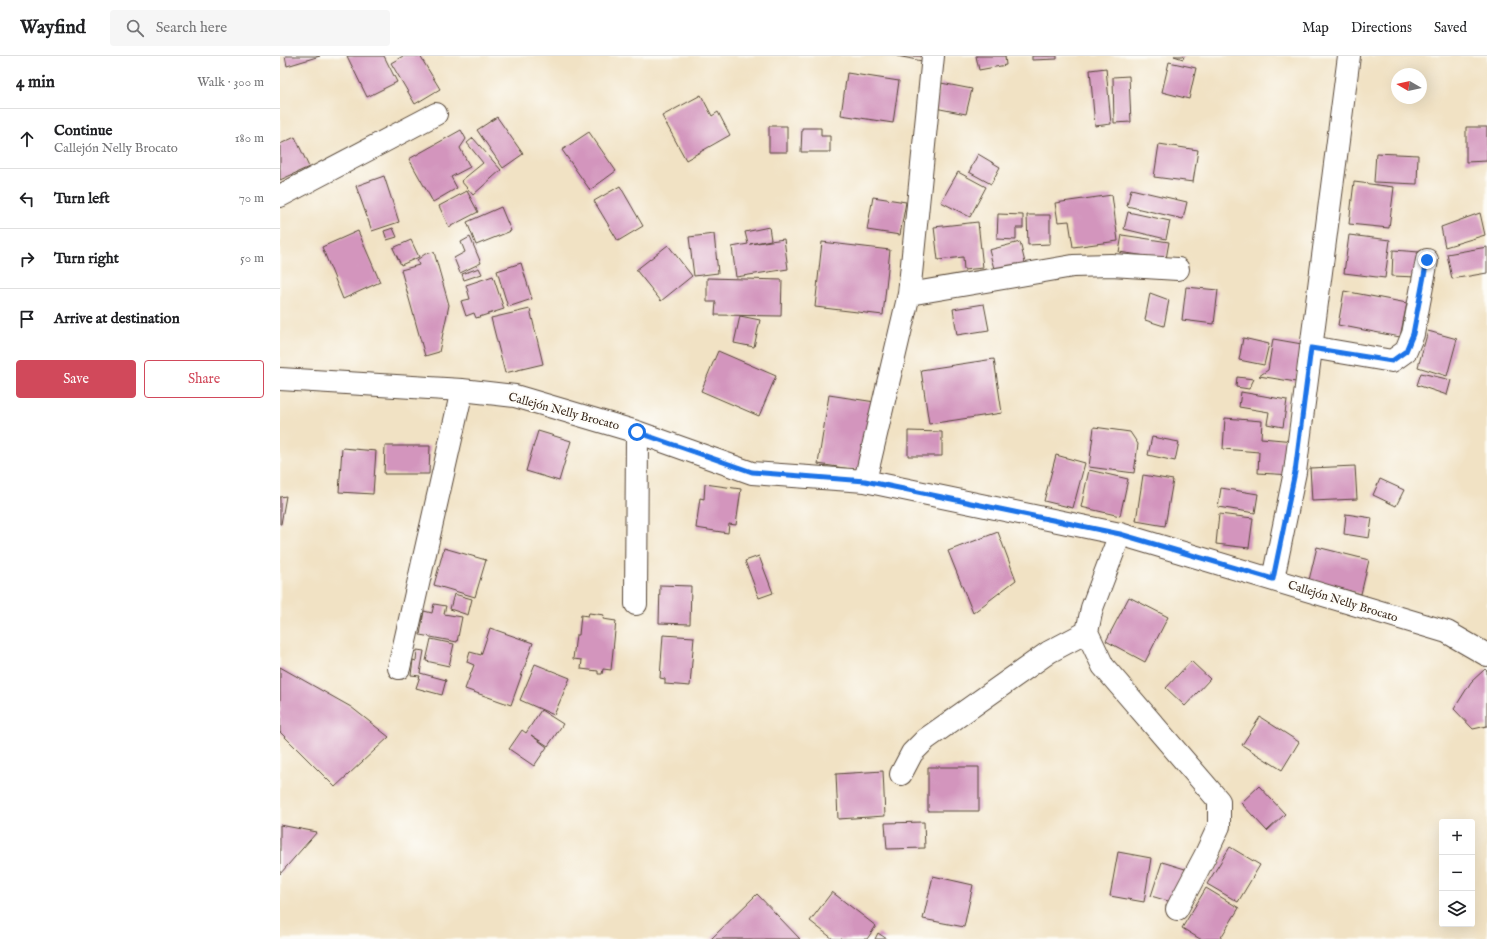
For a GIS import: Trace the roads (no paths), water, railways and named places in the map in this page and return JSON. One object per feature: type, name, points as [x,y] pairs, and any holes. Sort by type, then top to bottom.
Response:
[{"type":"street","points":[[865,481],[908,294],[933,56]]},
{"type":"street","points":[[1273,579],[1295,472],[1349,56]]},
{"type":"street","points":[[280,196],[436,114]]},
{"type":"street","points":[[1311,348],[1392,361],[1406,351],[1413,334],[1427,260]]},
{"type":"street","points":[[908,294],[1073,266],[1111,265],[1178,269]]},
{"type":"street","name":"Callejón Nelly Brocato","points":[[280,379],[462,390],[515,396],[637,432],[752,472],[865,481],[1120,534],[1447,632],[1487,655]]},
{"type":"street","points":[[399,668],[462,390]]},
{"type":"street","points":[[636,604],[637,432]]},
{"type":"street","points":[[1120,534],[1092,608],[1087,632],[1103,666],[1219,801],[1219,826],[1177,909]]},
{"type":"street","points":[[901,774],[912,753],[926,739],[1049,652],[1087,632]]}]
